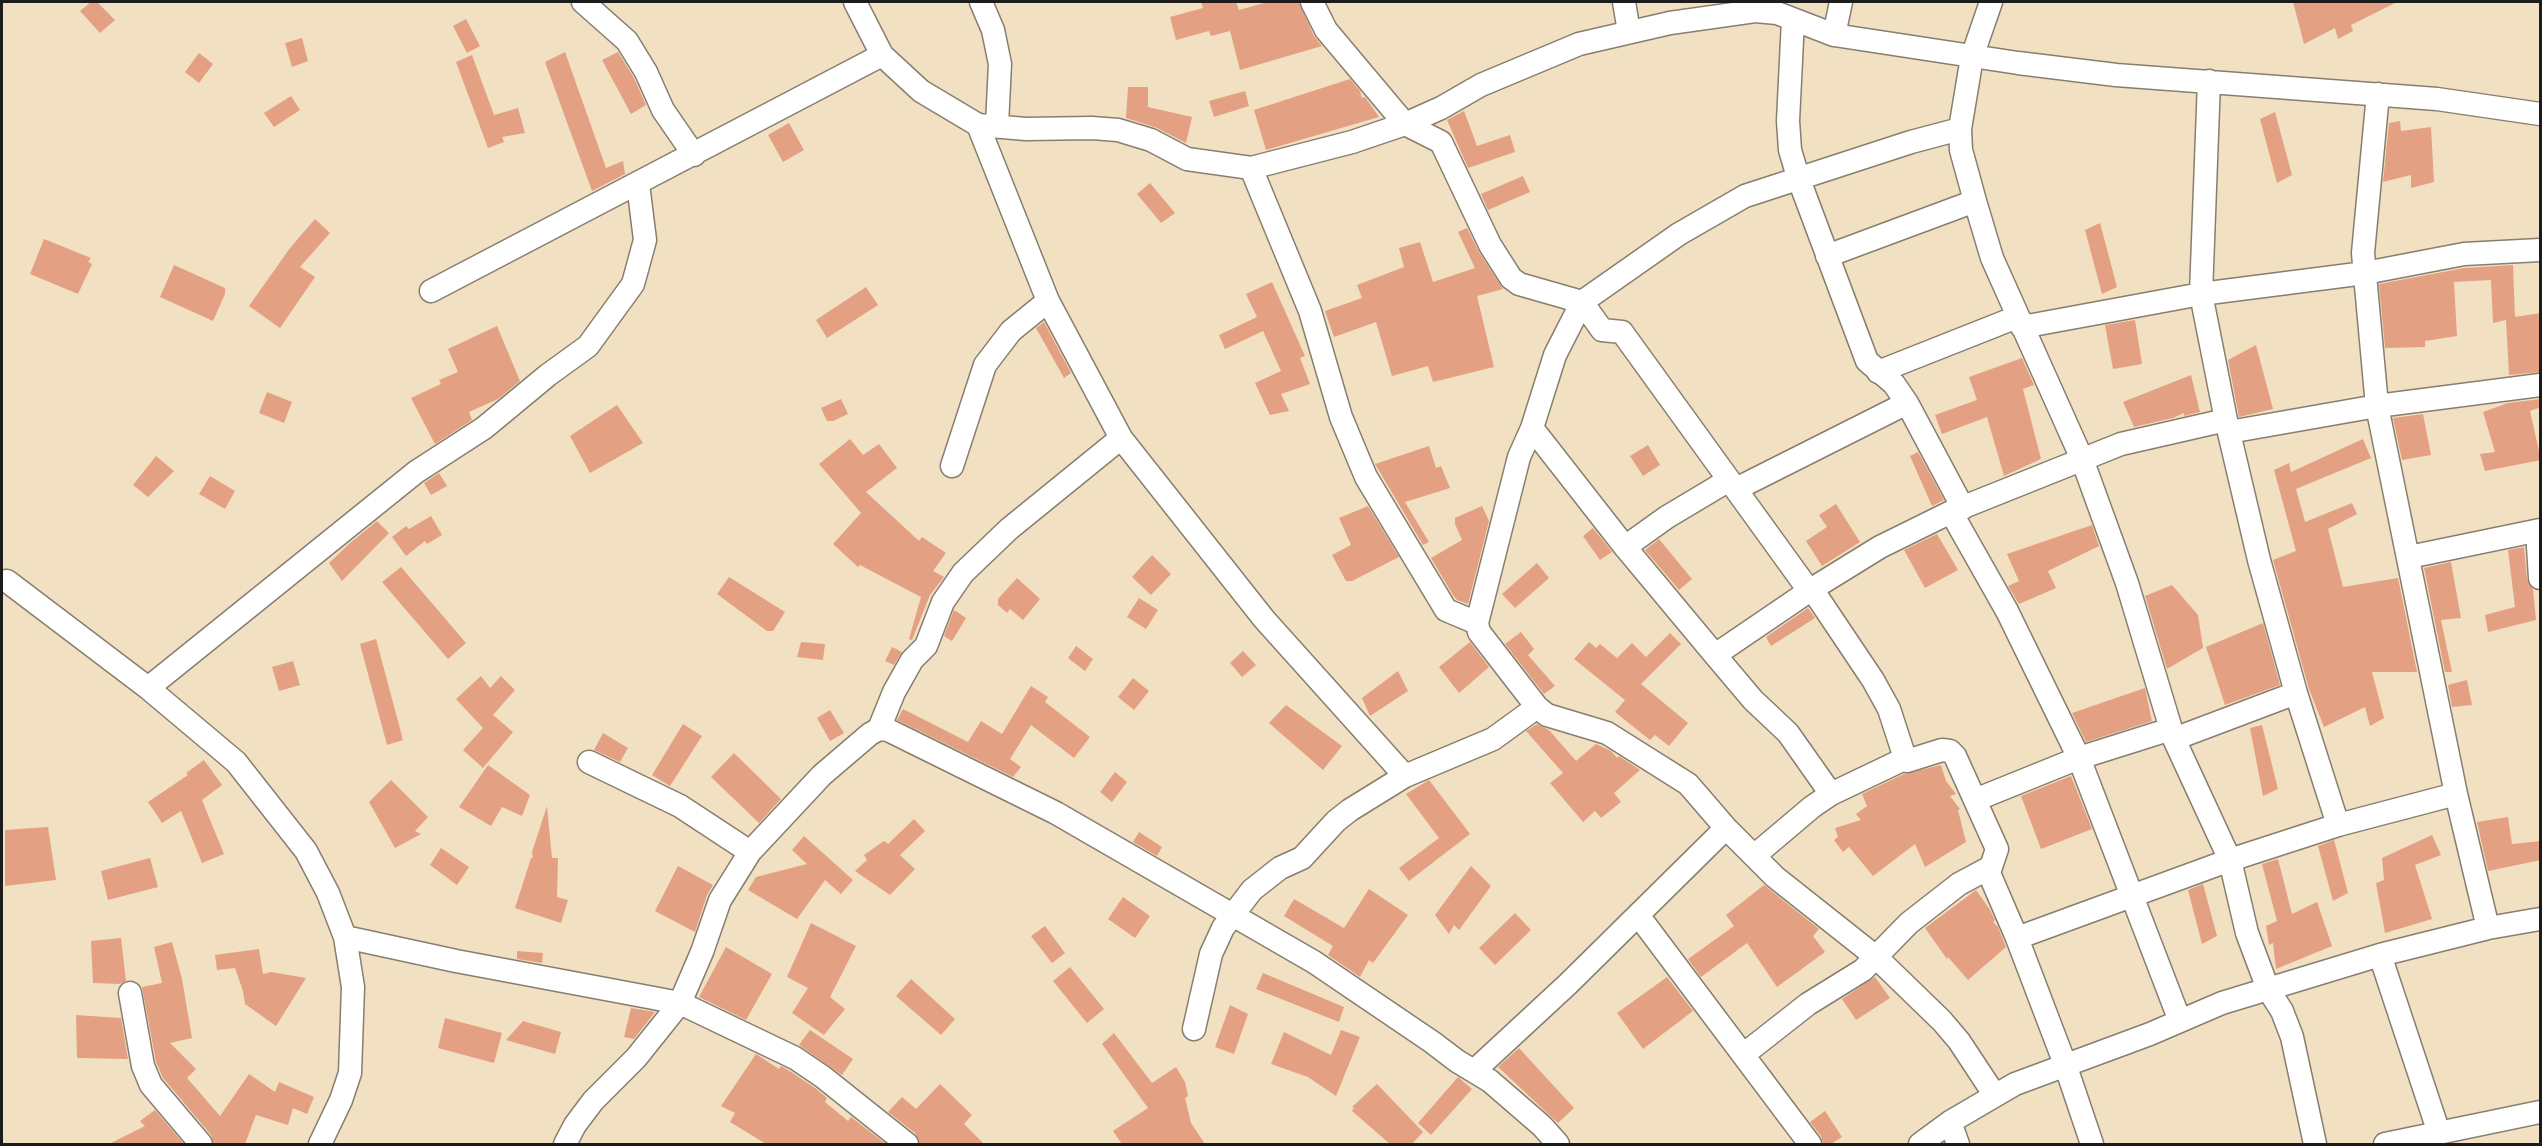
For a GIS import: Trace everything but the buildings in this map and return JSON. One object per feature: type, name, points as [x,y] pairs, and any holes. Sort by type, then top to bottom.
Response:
[{"type":"street","points":[[583,2],[627,41],[646,72],[663,110],[694,155]]},
{"type":"street","points":[[855,2],[882,55],[921,91],[988,125],[1026,129],[1118,130],[1151,140],[1187,159],[1251,168],[1353,142],[1405,124],[1441,108],[1481,85],[1579,44],[1724,14],[1755,11],[1777,13],[1834,35],[1972,57],[2116,75],[2437,99],[2541,114]]},
{"type":"street","points":[[981,2],[993,30],[1000,64],[988,125],[1048,301],[1121,438],[1264,619],[1405,776]]},
{"type":"street","points":[[1312,2],[1326,30],[1405,124],[1441,142],[1490,245],[1511,278],[1519,284],[1582,302],[1602,330],[1622,332],[1804,585],[1812,589],[1873,680],[1889,709],[1903,758],[1907,761],[1942,750],[1950,751],[1955,756],[1997,849],[1989,868],[1991,879],[2017,938],[2065,1064],[2092,1144]]},
{"type":"street","points":[[1624,2],[1629,32]]},
{"type":"street","points":[[1834,35],[1841,2]]},
{"type":"street","points":[[1992,2],[1979,32],[1972,57],[1960,129],[1961,150],[1975,201],[1992,258],[2082,459],[2127,583],[2173,734],[2230,860],[2247,933],[2268,989],[2282,1011],[2292,1037],[2315,1144]]},
{"type":"street","points":[[1793,20],[1788,121],[1790,150],[1867,361],[1894,384],[1907,403],[2079,758],[2180,1021]]},
{"type":"street","points":[[431,291],[882,55]]},
{"type":"street","points":[[2209,81],[2202,294],[2228,426],[2259,560],[2296,693],[2338,825]]},
{"type":"street","points":[[2378,94],[2363,253],[2377,406],[2456,794],[2488,928]]},
{"type":"street","points":[[1960,129],[1798,177],[1744,196],[1710,215],[1582,302],[1555,355],[1532,428],[1519,457],[1477,623],[1479,632],[1537,707],[1547,715],[1607,733],[1641,756],[1676,775],[1701,798],[1726,828],[1775,877],[1876,957],[1942,1021],[1959,1041],[1994,1094]]},
{"type":"street","points":[[1251,168],[1310,311],[1341,417],[1366,477],[1446,610],[1477,623]]},
{"type":"street","points":[[148,688],[416,471],[484,428],[548,375],[588,346],[633,284],[645,240],[638,184]]},
{"type":"street","points":[[1827,255],[1975,201]]},
{"type":"street","points":[[1878,372],[2020,322],[2202,294],[2365,273],[2464,254],[2541,250]]},
{"type":"street","points":[[952,466],[985,365],[1011,331],[1048,301]]},
{"type":"street","points":[[1715,654],[1880,547],[1957,510],[2121,444],[2228,426],[2541,386]]},
{"type":"street","points":[[1625,547],[1667,518],[1907,403]]},
{"type":"street","points":[[1532,428],[1625,547],[1753,700],[1788,733],[1831,794]]},
{"type":"street","points":[[879,729],[894,692],[912,660],[926,646],[943,602],[963,573],[1009,529],[1121,438]]},
{"type":"street","points":[[2409,557],[2539,531],[2541,578]]},
{"type":"street","points":[[7,581],[148,688],[236,762],[306,851],[328,893],[345,937],[353,987],[350,1073],[320,1144]]},
{"type":"street","points":[[1975,800],[2079,758],[2173,734],[2296,693]]},
{"type":"street","points":[[1194,1029],[1211,954],[1223,928],[1252,890],[1280,868],[1302,858],[1336,821],[1405,776],[1493,739],[1537,707]]},
{"type":"street","points":[[565,1144],[575,1125],[593,1101],[636,1058],[680,1003],[702,952],[720,900],[750,852],[822,775],[879,729],[888,730],[1056,813],[1314,962],[1490,1081],[1518,1104],[1558,1144]]},
{"type":"street","points":[[1754,856],[1831,794],[1903,758]]},
{"type":"street","points":[[590,762],[680,806],[750,852]]},
{"type":"street","points":[[2017,938],[2230,860],[2338,825],[2456,794]]},
{"type":"street","points":[[1474,1071],[1568,984],[1726,828]]},
{"type":"street","points":[[1743,1055],[1800,1010],[1863,970],[1909,923],[1959,884],[1989,868]]},
{"type":"street","points":[[1638,915],[1810,1144]]},
{"type":"street","points":[[1920,1144],[1994,1094],[2222,1003],[2380,955],[2488,928],[2541,919]]},
{"type":"street","points":[[345,937],[456,961],[680,1003],[795,1058],[823,1077],[907,1144]]},
{"type":"street","points":[[2380,955],[2439,1133]]},
{"type":"street","points":[[130,993],[141,1058],[151,1085],[201,1144]]},
{"type":"street","points":[[2385,1144],[2541,1112]]},
{"type":"street","points":[[1950,1122],[1958,1144]]}]
